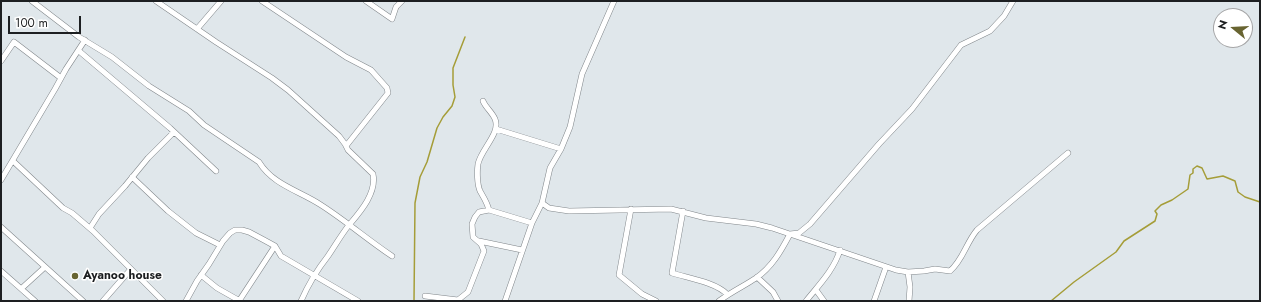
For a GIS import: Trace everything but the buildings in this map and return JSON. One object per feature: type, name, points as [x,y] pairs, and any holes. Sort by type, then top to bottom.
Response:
[{"type":"street","points":[[32,1],[79,37],[112,57],[149,86],[189,111],[204,125],[259,162],[264,171],[275,180],[312,200],[392,256]]},
{"type":"street","points":[[156,1],[288,90],[339,136],[355,158],[372,172],[374,179],[372,189],[360,212],[308,285],[301,301]]},
{"type":"street","points":[[197,29],[221,1]]},
{"type":"street","points":[[262,1],[350,59],[371,70],[388,88],[388,93],[346,146]]},
{"type":"street","points":[[366,1],[392,19],[396,7],[402,1]]},
{"type":"street","points":[[505,301],[532,223],[542,203],[550,168],[561,149],[570,127],[582,74],[614,1]]},
{"type":"street","points":[[790,234],[799,233],[810,224],[879,144],[912,109],[960,45],[990,31],[1004,16],[1013,1]]},
{"type":"street","points":[[1,180],[85,40]]},
{"type":"street","points":[[1,61],[14,42],[61,78]]},
{"type":"street","points":[[79,51],[174,132],[216,171]]},
{"type":"street","points":[[483,101],[496,121],[496,128],[493,136],[483,152],[478,164],[478,184],[488,203],[489,210]]},
{"type":"street","points":[[496,128],[561,149]]},
{"type":"street","points":[[90,228],[98,214],[148,158],[174,132]]},
{"type":"street","points":[[542,203],[550,208],[569,212],[671,209],[706,218],[756,224],[772,228],[886,267],[908,272],[935,269],[950,271],[957,265],[967,243],[977,230],[1068,153]]},
{"type":"street","points":[[13,160],[63,208],[72,213],[90,228],[163,301]]},
{"type":"street","points":[[132,177],[168,211],[196,233],[220,245]]},
{"type":"street","points":[[631,209],[619,275],[642,294],[656,301]]},
{"type":"street","points":[[522,250],[479,241],[473,237],[472,224],[479,212],[489,210],[532,223]]},
{"type":"street","points":[[683,211],[672,273],[708,284],[723,290],[727,294]]},
{"type":"street","points":[[1,227],[83,301]]},
{"type":"street","points":[[186,301],[220,245],[230,233],[238,229],[249,232],[275,246],[281,256],[358,301]]},
{"type":"street","points":[[719,301],[727,294],[757,277],[765,270],[778,256],[790,234]]},
{"type":"street","points":[[426,296],[458,300],[468,292],[484,252],[479,241]]},
{"type":"street","points":[[201,275],[217,288],[239,301],[275,246]]},
{"type":"street","points":[[806,301],[816,290],[838,259],[840,250]]},
{"type":"street","points":[[874,301],[886,267]]},
{"type":"street","points":[[22,288],[45,268]]},
{"type":"street","points":[[102,301],[131,269]]},
{"type":"street","points":[[1,272],[22,288],[35,301]]},
{"type":"street","points":[[908,272],[910,287],[909,301]]},
{"type":"street","points":[[757,277],[773,292],[778,301]]},
{"type":"street","points":[[816,290],[824,301]]},
{"type":"waterway","points":[[414,301],[415,203],[420,177],[427,162],[437,128],[443,117],[452,106],[455,97],[453,68],[465,37]]},
{"type":"waterway","points":[[1051,301],[1074,282],[1116,252],[1124,241],[1155,221],[1157,214],[1155,211],[1161,205],[1172,200],[1188,189],[1190,175],[1193,173],[1193,169],[1197,166],[1202,168],[1207,179],[1223,176],[1235,181],[1238,192],[1245,197],[1260,202]]},
{"type":"place","name":"Ayanoo house","points":[[75,276]]}]
